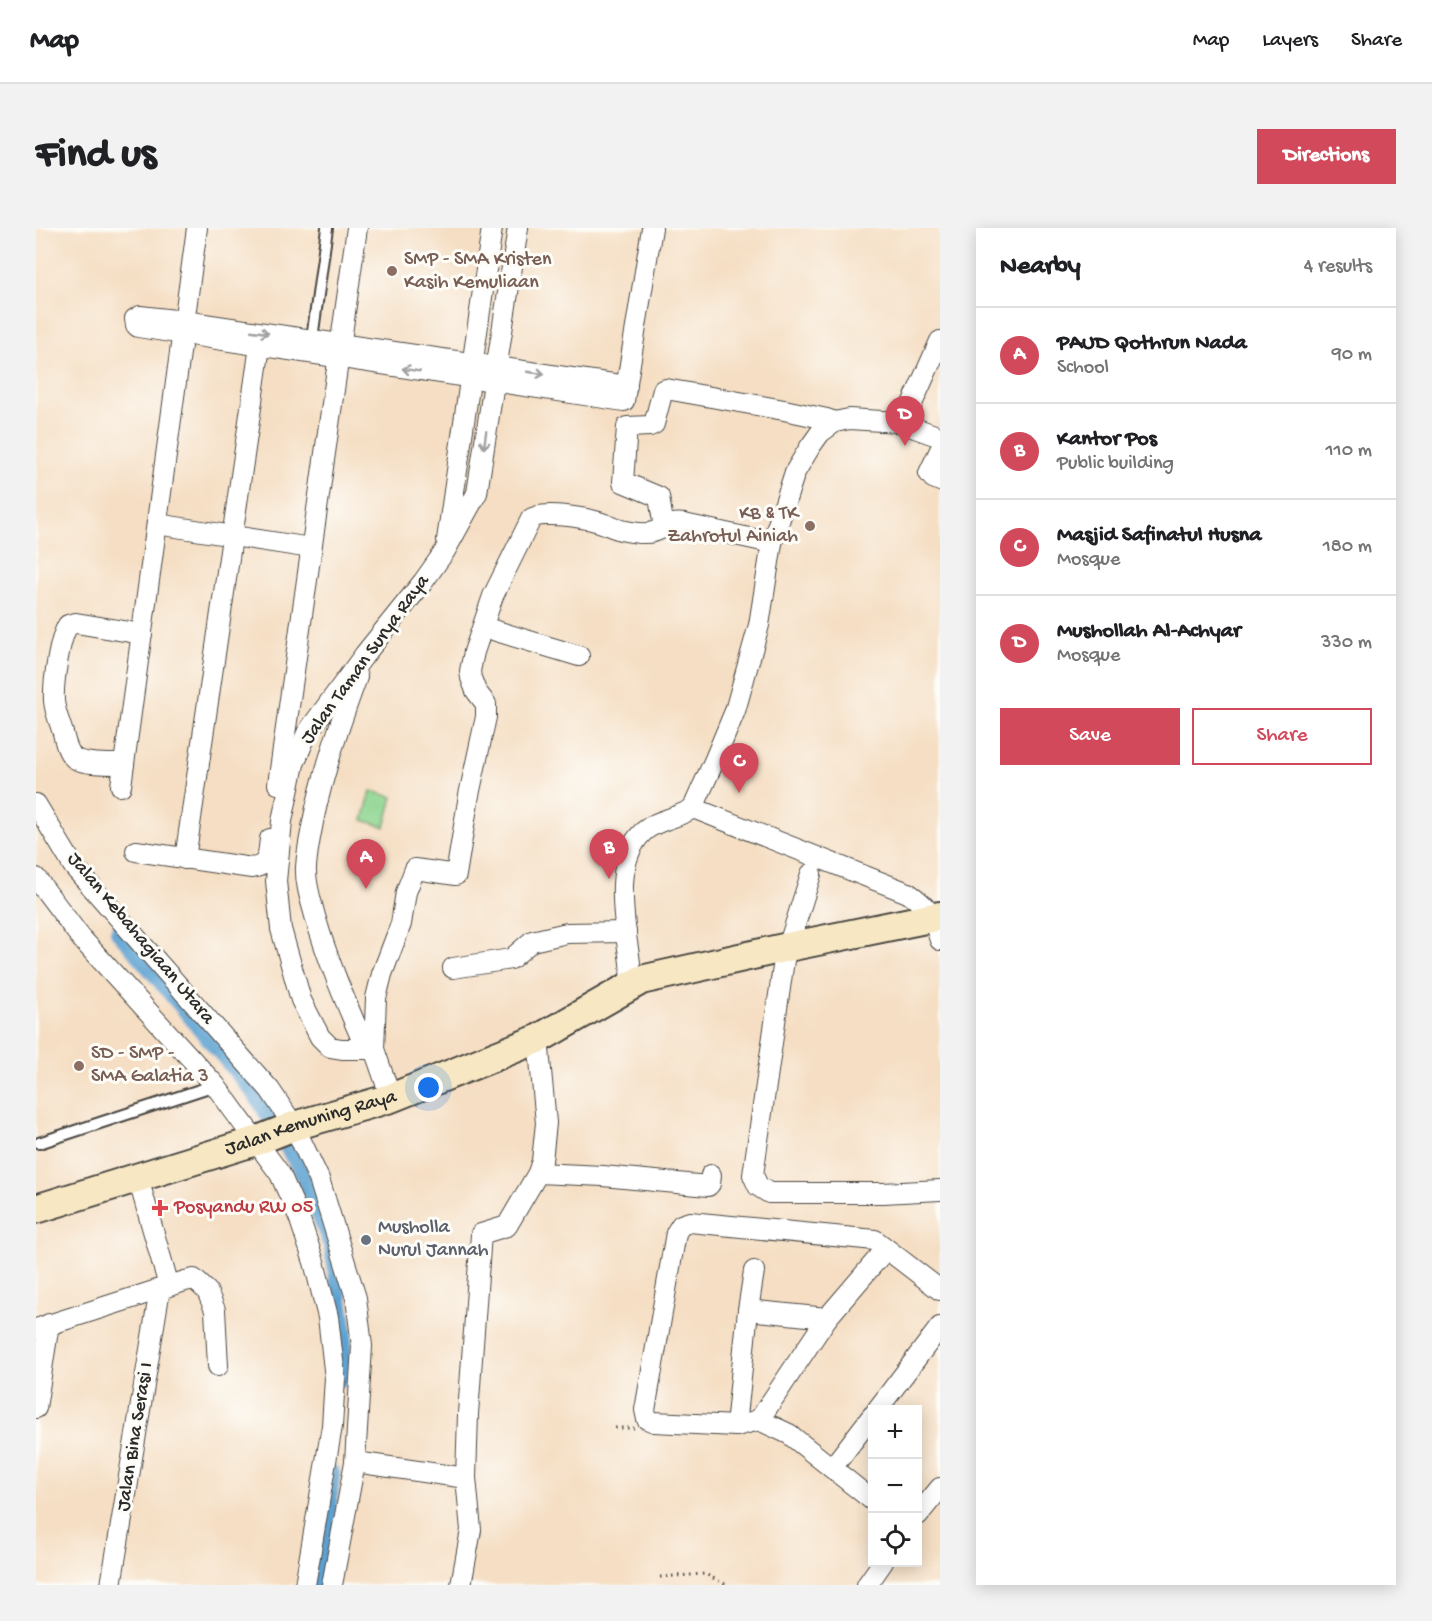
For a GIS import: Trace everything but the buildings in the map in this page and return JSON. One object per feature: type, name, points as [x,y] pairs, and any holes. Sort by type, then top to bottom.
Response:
[{"type":"street","points":[[121,786],[197,228]]},
{"type":"street","points":[[136,851],[252,868],[262,866],[267,858],[357,228]]},
{"type":"street","name":"Jalan Taman Surya Raya","points":[[445,551],[492,228]]},
{"type":"street","name":"Jalan Taman Surya Raya","points":[[370,1049],[330,1047],[320,1036],[301,1000],[281,929],[276,880],[282,821],[294,764],[308,733],[365,654],[445,551],[477,493],[518,228]]},
{"type":"street","points":[[183,327],[260,346],[338,351],[470,371],[627,386],[652,228]]},
{"type":"street","points":[[479,315],[504,317]]},
{"type":"street","points":[[183,327],[312,339],[338,351]]},
{"type":"street","points":[[898,422],[908,413],[940,341]]},
{"type":"street","points":[[185,859],[260,346]]},
{"type":"street","points":[[664,528],[659,497],[623,482],[627,427],[654,424],[663,390],[827,418],[835,422]]},
{"type":"street","points":[[637,975],[626,932],[623,900],[625,866],[642,834],[653,824],[693,808],[715,759],[735,711],[759,625],[772,543],[795,472],[820,433],[835,422],[849,419],[898,422],[940,437]]},
{"type":"street","points":[[940,450],[929,473],[940,481]]},
{"type":"street","points":[[370,1049],[380,982],[401,924],[406,892],[415,869],[456,875],[469,795],[486,717],[486,704],[477,691],[470,671],[474,652],[493,596],[533,517],[540,515],[578,517],[620,530],[648,533],[674,523],[684,524],[772,543]]},
{"type":"street","points":[[157,525],[311,549]]},
{"type":"street","points":[[124,765],[90,762],[72,756],[65,741],[54,701],[57,663],[63,633],[68,625],[76,623],[142,634]]},
{"type":"street","points":[[483,627],[579,656]]},
{"type":"street","points":[[365,654],[322,782],[310,834],[306,868],[310,900],[334,975],[391,1098]]},
{"type":"street","name":"Jalan Kebahagiaan Utara","points":[[36,804],[74,867],[270,1090],[276,1133]]},
{"type":"street","points":[[693,808],[908,893],[920,901],[938,925]]},
{"type":"street","points":[[811,874],[798,945],[784,960],[753,1175],[758,1186],[769,1193],[883,1193],[940,1190]]},
{"type":"street","points":[[36,878],[81,938],[215,1085],[276,1133],[319,1179],[356,1298],[362,1346],[355,1462],[332,1585]]},
{"type":"street","name":"Jalan Kemuning Raya","points":[[36,1209],[391,1098],[538,1038],[637,975],[798,945],[938,925]]},
{"type":"street","points":[[453,968],[511,959],[532,941],[567,933],[626,932]]},
{"type":"street","points":[[461,1585],[471,1530],[466,1478],[468,1414],[482,1234],[507,1226],[538,1173],[542,1161],[546,1123],[538,1038]]},
{"type":"street","points":[[276,1133],[280,1174],[299,1217],[314,1262],[328,1317],[335,1378],[332,1426],[305,1585]]},
{"type":"street","points":[[538,1173],[603,1176],[708,1186],[711,1175]]},
{"type":"street","points":[[138,1178],[165,1287]]},
{"type":"street","points":[[868,1496],[789,1434],[759,1420],[736,1426],[654,1422],[647,1419],[645,1410],[676,1233],[681,1225],[690,1222],[875,1239],[940,1290]]},
{"type":"street","points":[[759,1420],[827,1318],[886,1249]]},
{"type":"street","points":[[736,1426],[754,1271]]},
{"type":"street","points":[[36,1408],[43,1326],[194,1280],[207,1291],[215,1310],[218,1366]]},
{"type":"street","name":"Jalan Bina Serasi I","points":[[111,1585],[165,1287]]},
{"type":"street","points":[[748,1310],[827,1318]]},
{"type":"street","points":[[881,1405],[940,1327]]},
{"type":"street","points":[[832,1468],[868,1422]]},
{"type":"street","points":[[355,1462],[466,1478]]},
{"type":"street","points":[[920,1513],[940,1488]]},
{"type":"street","points":[[867,1585],[880,1567]]},
{"type":"lane","points":[[312,339],[327,228]]},
{"type":"lane","points":[[39,1143],[215,1085]]},
{"type":"path","points":[[660,1577],[705,1574],[727,1585]]},
{"type":"green space","points":[[371,791],[393,797],[385,827],[363,820]]},
{"type":"waterway","points":[[118,931],[255,1094],[301,1171],[332,1247],[345,1332],[341,1379]]},
{"type":"waterway","points":[[316,1585],[328,1519],[332,1473]]},
{"type":"place","name":"SMP - SMA Kristen Kasih Kemuliaan","points":[[392,271]]},
{"type":"place","name":"Mushollah Al-Achyar","points":[[905,446]]},
{"type":"place","name":"KB & TK Zahrotul Ainiah","points":[[810,526]]},
{"type":"place","name":"Masjid Safinatul Husna","points":[[739,793]]},
{"type":"place","name":"Kantor Pos","points":[[609,879]]},
{"type":"place","name":"PAUD Qothrun Nada","points":[[366,889]]},
{"type":"place","name":"SD - SMP - SMA Galatia 3","points":[[79,1066]]},
{"type":"place","name":"Posyandu RW 05","points":[[160,1208]]},
{"type":"place","name":"Musholla Nurul Jannah","points":[[366,1240]]}]
